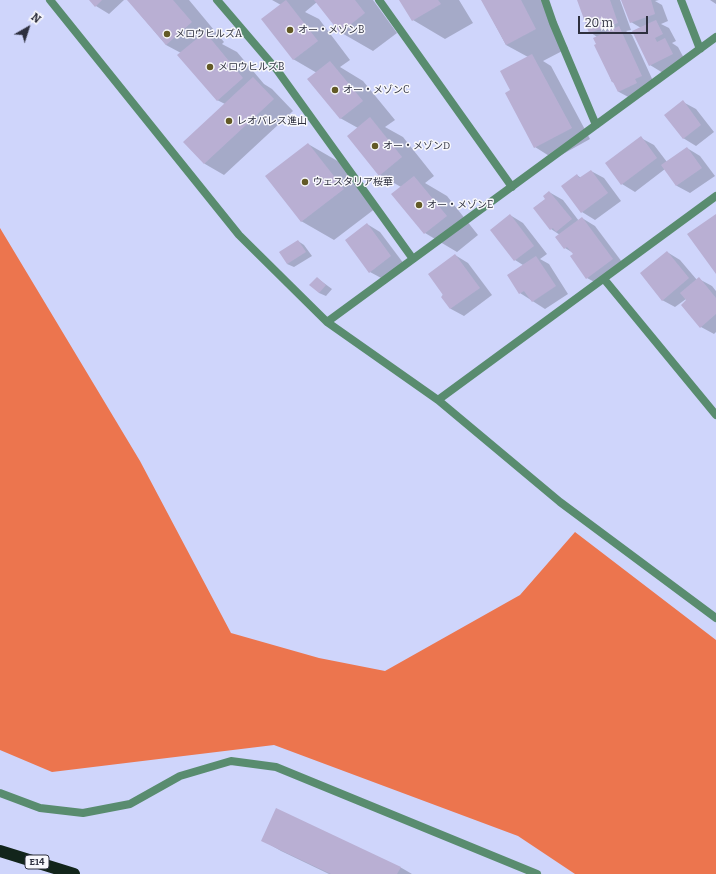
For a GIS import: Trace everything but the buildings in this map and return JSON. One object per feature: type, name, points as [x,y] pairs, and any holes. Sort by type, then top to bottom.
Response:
[{"type":"highway","name":"E14","points":[[0,851],[74,874]]},
{"type":"street","points":[[50,0],[239,236],[327,322],[438,400],[560,502],[716,618]]},
{"type":"street","points":[[217,0],[277,70],[413,259]]},
{"type":"street","points":[[379,0],[512,187]]},
{"type":"street","points":[[545,0],[553,23],[596,125]]},
{"type":"street","points":[[681,0],[700,49]]},
{"type":"street","points":[[327,322],[716,37]]},
{"type":"street","points":[[438,400],[716,196]]},
{"type":"street","points":[[604,279],[716,415]]},
{"type":"street","points":[[0,793],[40,808],[83,813],[130,804],[180,776],[231,761],[276,767],[537,874]]},
{"type":"shaded area","points":[[0,228],[140,461],[231,633],[319,658],[385,671],[520,595],[575,532],[716,640],[716,874],[575,874],[518,836],[274,745],[52,772],[0,750]]},
{"type":"place","name":"オー・メゾンB","points":[[290,30]]},
{"type":"place","name":"メロウヒルズA","points":[[167,34]]},
{"type":"place","name":"メロウヒルズB","points":[[210,67]]},
{"type":"place","name":"オー・メゾンC","points":[[335,90]]},
{"type":"place","name":"レオパレス進山","points":[[229,121]]},
{"type":"place","name":"オー・メゾンD","points":[[375,146]]},
{"type":"place","name":"ウェスタリア桜華","points":[[305,182]]},
{"type":"place","name":"オー・メゾンE","points":[[419,205]]}]
